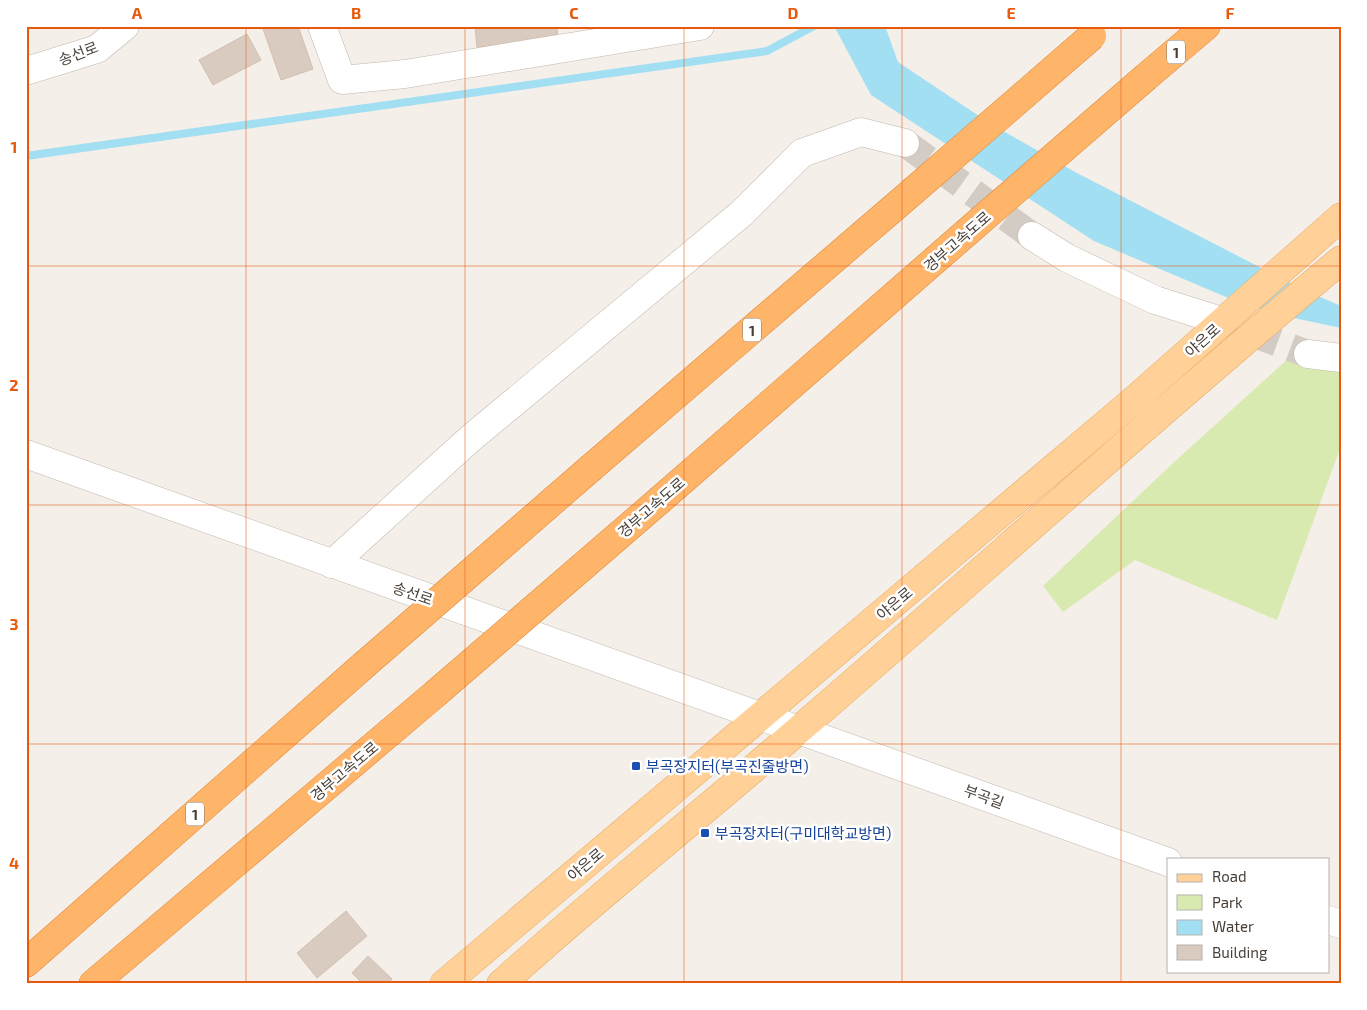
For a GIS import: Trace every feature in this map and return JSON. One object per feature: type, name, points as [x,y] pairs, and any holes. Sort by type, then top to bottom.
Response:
[{"type":"highway","name":"경부고속도로","points":[[93,984],[435,694],[1206,26]]},
{"type":"highway","name":"1","points":[[26,962],[592,467],[1099,31]]},
{"type":"main road","name":"야은로","points":[[444,984],[1133,401],[1341,217]]},
{"type":"main road","name":"야은로","points":[[501,984],[566,925],[800,729],[1252,334],[1341,260]]},
{"type":"street","name":"송선로","points":[[26,71],[97,49],[125,26]]},
{"type":"street","points":[[322,26],[342,80],[405,74],[700,26]]},
{"type":"street","points":[[332,564],[471,438],[742,213],[802,153],[860,132],[905,144]]},
{"type":"street","points":[[1032,236],[1067,258],[1147,296],[1212,318]]},
{"type":"street","points":[[1308,354],[1341,358]]},
{"type":"street","name":"송선로","points":[[26,454],[800,729]]},
{"type":"street","name":"부곡길","points":[[800,729],[1167,862]]},
{"type":"green space","points":[[1290,357],[1341,369],[1341,446],[1277,620],[1135,560],[1063,612],[1043,586],[1171,465]]},
{"type":"water","points":[[834,26],[885,26],[898,62],[991,124],[1075,172],[1304,290],[1341,306],[1341,328],[1275,314],[1226,297],[1094,241],[871,95]]},
{"type":"building","points":[[262,26],[298,26],[313,69],[281,80]]},
{"type":"building","points":[[475,26],[557,26],[558,40],[477,47]]},
{"type":"building","points":[[247,34],[261,60],[213,85],[199,60]]},
{"type":"building","points":[[346,911],[367,936],[317,978],[297,953]]},
{"type":"building","points":[[368,956],[392,979],[388,984],[363,984],[352,973]]},
{"type":"waterway","points":[[26,156],[767,51],[814,26]]},
{"type":"tunnel","points":[[905,143],[1032,236]]},
{"type":"tunnel","points":[[1212,318],[1308,354]]},
{"type":"place","name":"부곡장지터(부곡진줄방면)","points":[[636,766]]},
{"type":"place","name":"부곡장자터(구미대학교방면)","points":[[705,833]]}]
